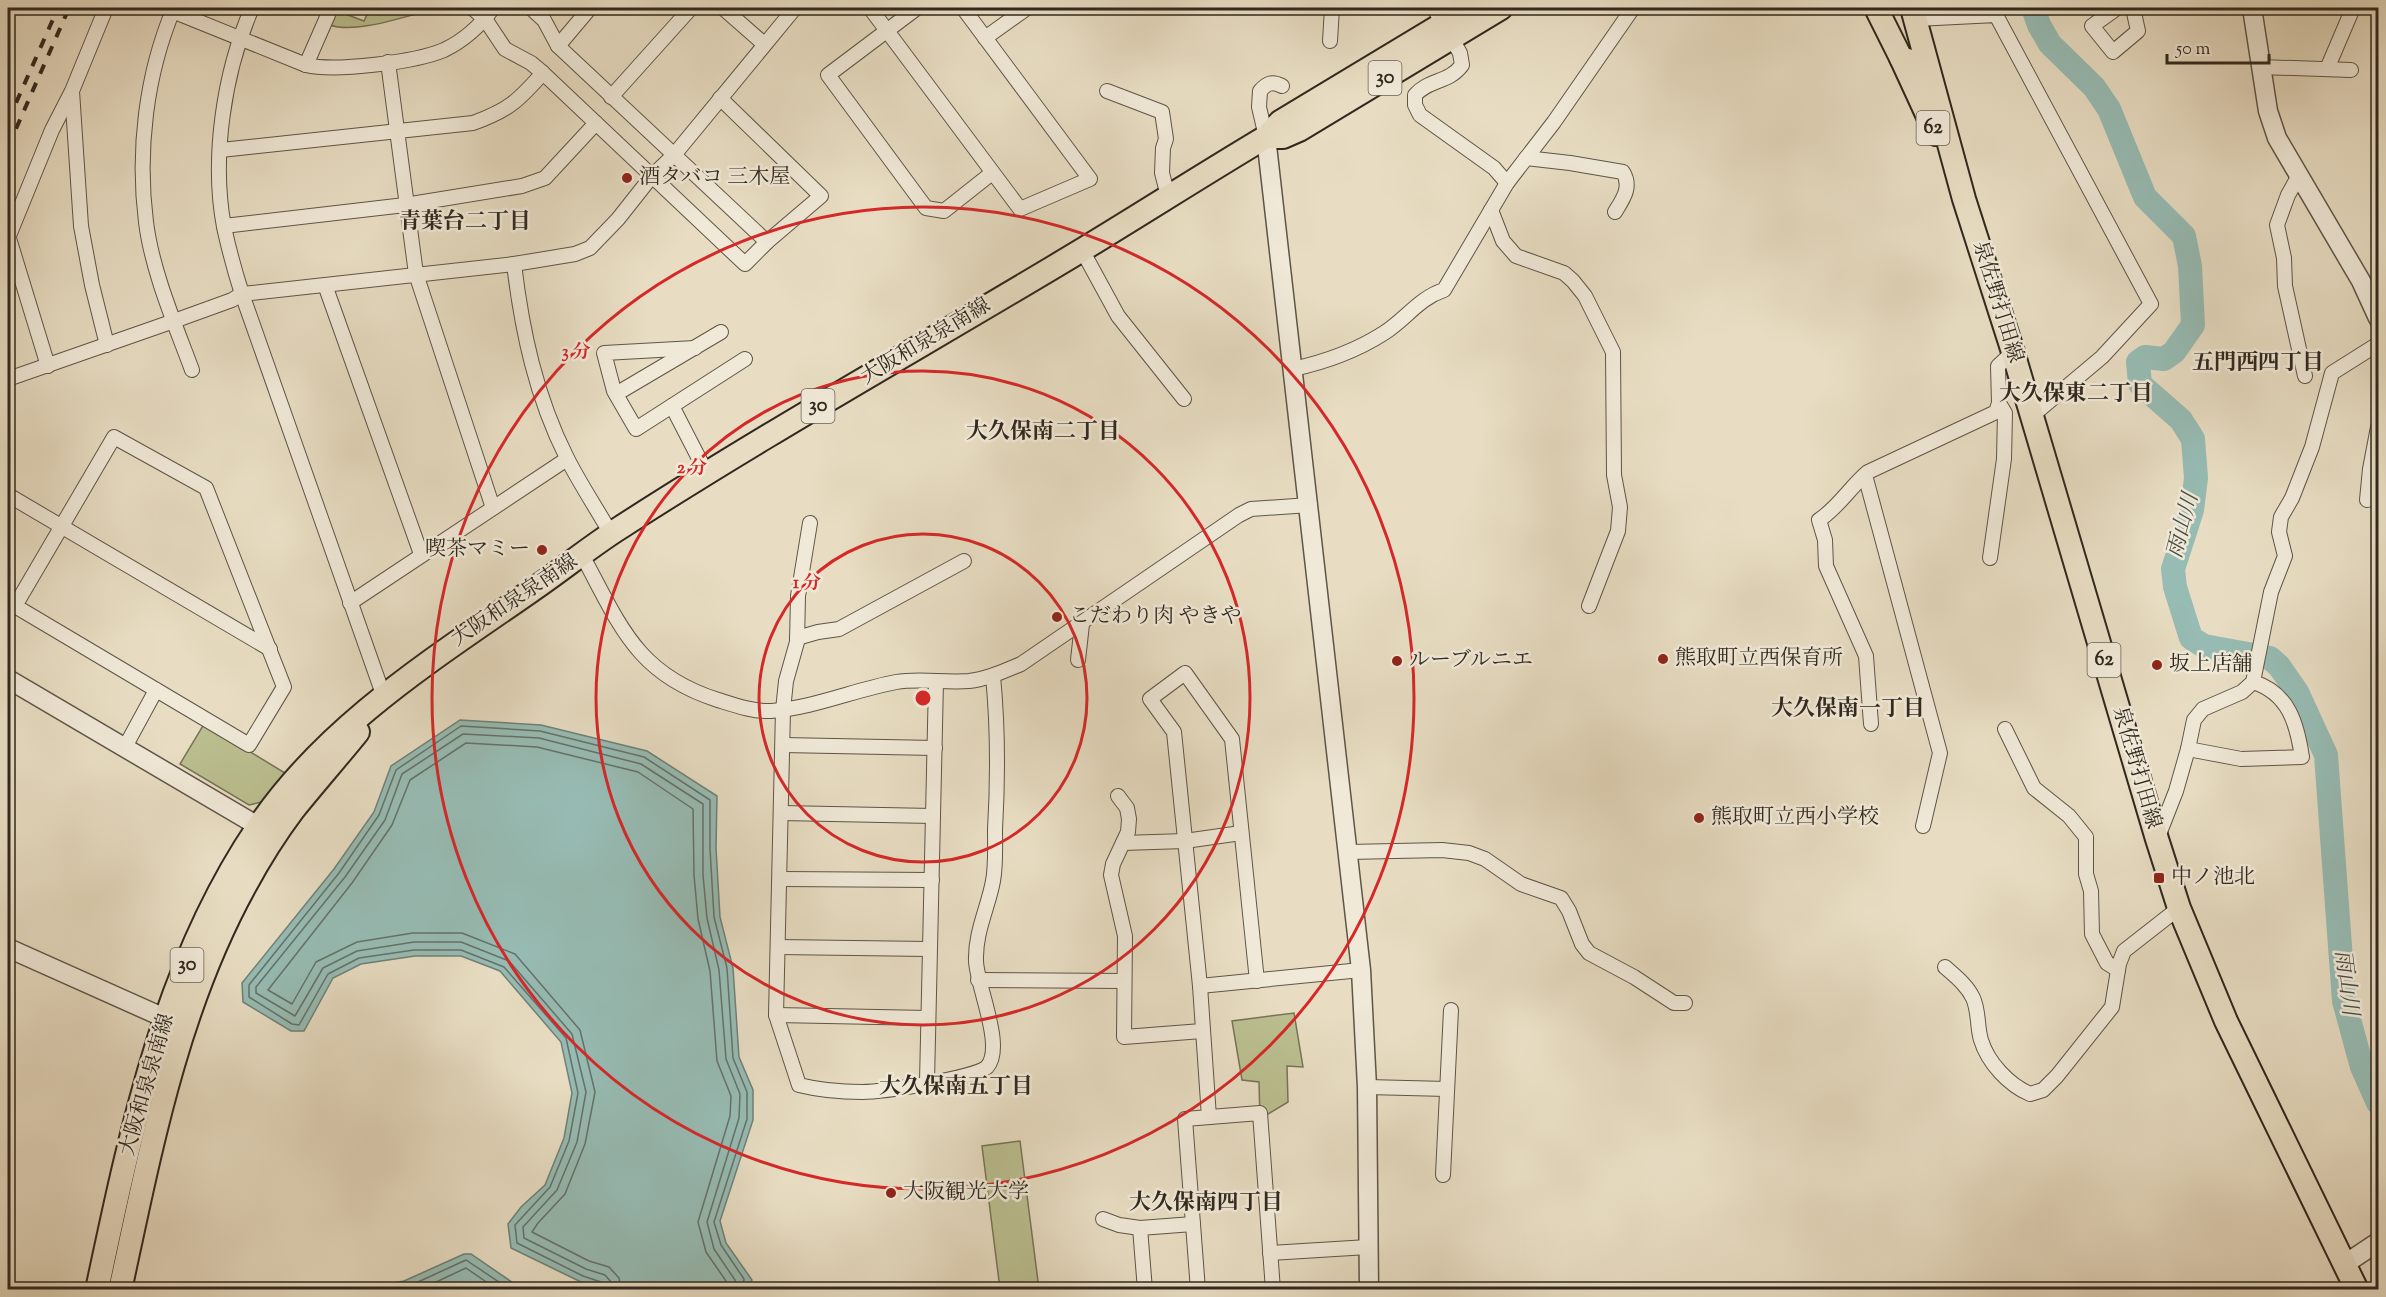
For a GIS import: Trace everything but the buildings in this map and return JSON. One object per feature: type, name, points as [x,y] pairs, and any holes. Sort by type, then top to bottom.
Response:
[{"type":"main road","name":"大阪和泉泉南線","points":[[97,1290],[141,1101],[174,1023],[204,923],[258,826],[287,788],[335,737],[427,662],[611,534],[1266,137],[1283,137],[1299,130],[1442,23],[1469,8]]},
{"type":"main road","name":"大阪和泉泉南線","points":[[1442,23],[1501,8]]},
{"type":"main road","name":"62","points":[[1876,8],[1965,199]]},
{"type":"main road","name":"泉佐野打田線","points":[[1914,13],[1965,199],[2013,352],[2157,839],[2180,908],[2226,1021],[2357,1290]]},
{"type":"main road","points":[[1901,58],[1910,62],[1919,61],[1925,51]]},
{"type":"main road","name":"大阪和泉泉南線","points":[[120,1290],[156,1123],[174,1023],[204,974],[245,886],[293,810],[340,755],[384,697]]},
{"type":"street","points":[[48,366],[8,236],[52,130],[72,92],[106,8]]},
{"type":"street","points":[[252,8],[239,38],[228,81],[221,150],[224,226],[242,294],[384,697]]},
{"type":"street","points":[[306,65],[331,8]]},
{"type":"street","points":[[472,8],[489,13],[505,49],[531,63],[543,73],[745,264],[821,196],[720,98]]},
{"type":"street","points":[[531,8],[544,20],[558,46],[767,242]]},
{"type":"street","points":[[558,46],[590,8]]},
{"type":"street","points":[[612,97],[691,8]]},
{"type":"street","points":[[723,8],[764,44]]},
{"type":"street","points":[[8,379],[232,300],[242,294],[514,264],[575,254],[590,248],[618,219],[652,176],[674,155],[795,8]]},
{"type":"street","points":[[870,8],[1020,209],[1090,178],[963,8]]},
{"type":"street","points":[[917,8],[828,75],[926,208],[944,211],[992,173]]},
{"type":"street","points":[[985,38],[1027,8]]},
{"type":"street","points":[[1330,41],[1332,8]]},
{"type":"street","points":[[1293,369],[1324,362],[1352,350],[1384,333],[1411,313],[1428,295],[1444,290],[1507,183],[1554,122],[1633,8]]},
{"type":"street","points":[[2117,8],[2092,26],[2113,52],[2138,31],[2133,8]]},
{"type":"street","points":[[2252,8],[2268,111],[2277,138],[2378,313]]},
{"type":"street","points":[[2327,69],[2354,8]]},
{"type":"street","points":[[192,370],[155,262],[146,223],[143,181],[148,97],[159,47],[171,9],[306,65],[321,69],[388,62],[444,50],[464,37],[489,13]]},
{"type":"street","points":[[1914,13],[1994,11],[2151,304],[2102,357],[2032,416]]},
{"type":"street","points":[[1442,23],[1460,53],[1462,65],[1456,75],[1422,87],[1414,95],[1415,105],[1420,115],[1443,129],[1494,168],[1507,183]]},
{"type":"street","points":[[388,62],[405,205],[416,274],[493,508]]},
{"type":"street","points":[[2260,68],[2350,70]]},
{"type":"street","points":[[221,150],[473,123],[499,114],[519,100],[543,73]]},
{"type":"street","points":[[1281,86],[1275,83],[1266,84],[1260,91],[1259,107],[1266,137],[1310,505],[1361,970],[1367,1087],[1369,1290]]},
{"type":"street","points":[[1107,91],[1162,112],[1166,139],[1163,148],[1162,173],[1168,196]]},
{"type":"street","points":[[72,92],[81,226],[92,285],[107,345]]},
{"type":"street","points":[[224,226],[405,205],[522,186],[545,178],[596,123]]},
{"type":"street","points":[[1526,158],[1623,172],[1628,184],[1626,193],[1615,212]]},
{"type":"street","points":[[2298,177],[2288,195],[2277,225],[2284,258],[2285,286],[2305,376]]},
{"type":"street","points":[[1491,210],[1503,241],[1516,256],[1564,273],[1573,282],[1590,306],[1613,352],[1614,475],[1620,515],[1618,531],[1589,606]]},
{"type":"street","points":[[1082,250],[1118,316],[1184,399]]},
{"type":"street","points":[[514,264],[518,303],[538,389],[567,459],[611,534]]},
{"type":"street","points":[[326,285],[421,554]]},
{"type":"street","points":[[616,394],[722,333]]},
{"type":"street","points":[[2157,839],[2176,791],[2194,720],[2203,709],[2242,692],[2253,682],[2271,592],[2285,556],[2279,532],[2281,517],[2292,498],[2312,447],[2332,373],[2379,344]]},
{"type":"street","points":[[695,348],[604,353],[616,394],[636,429],[746,358]]},
{"type":"street","points":[[1871,724],[1866,656],[1826,566],[1825,540],[1819,520],[1834,510],[1854,483],[1865,475],[1902,455],[1996,412],[1999,404],[1998,366],[2013,352]]},
{"type":"street","points":[[1990,558],[2004,459],[2006,413],[1999,404]]},
{"type":"street","points":[[672,406],[707,474]]},
{"type":"street","points":[[2367,500],[2370,470],[2379,427]]},
{"type":"street","points":[[114,436],[206,488],[270,649],[285,687],[249,745],[15,606],[114,436]]},
{"type":"street","points":[[350,603],[567,459]]},
{"type":"street","points":[[1865,475],[1940,753],[1923,826]]},
{"type":"street","points":[[8,495],[270,649]]},
{"type":"street","points":[[582,555],[634,647],[676,683],[739,706],[768,711],[783,710],[898,682],[971,681],[993,676],[1021,664],[1239,515],[1251,509],[1310,505]]},
{"type":"street","points":[[810,523],[798,596],[797,638],[786,681],[783,710],[776,1015],[799,1085],[864,1092],[974,1074],[987,1066],[993,1053],[994,1039],[978,980],[976,958],[978,931],[993,880],[998,721],[993,676]]},
{"type":"street","points":[[797,638],[839,629],[964,561]]},
{"type":"street","points":[[1078,660],[1082,624]]},
{"type":"street","points":[[1209,1116],[1200,986],[1174,732],[1150,699],[1185,673],[1232,739],[1257,981]]},
{"type":"street","points":[[8,678],[258,826]]},
{"type":"street","points":[[927,1082],[936,682]]},
{"type":"street","points":[[2188,748],[2241,759],[2302,757],[2297,726],[2284,702],[2264,686],[2253,682]]},
{"type":"street","points":[[125,747],[156,690]]},
{"type":"street","points":[[2004,729],[2034,788],[2069,816],[2086,837],[2086,874],[2091,891],[2092,934],[2107,963],[2118,970]]},
{"type":"street","points":[[783,745],[935,748]]},
{"type":"street","points":[[1118,796],[1127,808],[1130,819],[1128,831],[1113,864],[1111,875],[1125,936],[1124,1037],[1202,1031]]},
{"type":"street","points":[[781,813],[933,816]]},
{"type":"street","points":[[1123,843],[1185,841],[1241,833]]},
{"type":"street","points":[[1348,852],[1442,850],[1469,853],[1485,859],[1521,884],[1561,898],[1569,911],[1582,944],[1589,953],[1634,977],[1674,1003],[1685,1003]]},
{"type":"street","points":[[780,879],[932,880]]},
{"type":"street","points":[[1945,967],[1962,981],[1974,999],[1981,1041],[1994,1065],[2017,1088],[2030,1094],[2043,1090],[2057,1076],[2112,1007],[2118,970],[2124,951],[2180,908]]},
{"type":"street","points":[[778,947],[929,949]]},
{"type":"street","points":[[8,948],[174,1023]]},
{"type":"street","points":[[1200,986],[1361,970]]},
{"type":"street","points":[[978,980],[1123,981]]},
{"type":"street","points":[[1443,1175],[1451,1010]]},
{"type":"street","points":[[776,1015],[928,1018]]},
{"type":"street","points":[[1367,1087],[1447,1089]]},
{"type":"street","points":[[1198,1290],[1185,1119],[1260,1113],[1273,1290]]},
{"type":"street","points":[[1103,1219],[1119,1225],[1140,1228],[1193,1224]]},
{"type":"street","points":[[1140,1228],[1145,1290]]},
{"type":"street","points":[[2345,1264],[2379,1242]]},
{"type":"street","points":[[1270,1253],[1368,1247]]},
{"type":"green space","points":[[370,8],[433,8],[365,26],[330,25],[337,11],[364,21]]},
{"type":"green space","points":[[204,724],[285,773],[262,802],[249,805],[180,764]]},
{"type":"green space","points":[[1294,1013],[1303,1067],[1287,1066],[1288,1102],[1260,1119],[1259,1082],[1242,1080],[1232,1021]]},
{"type":"green space","points":[[1020,1141],[1039,1289],[1000,1289],[982,1146]]},
{"type":"water","points":[[460,720],[541,725],[647,751],[717,796],[716,848],[720,917],[733,968],[739,1057],[753,1090],[753,1120],[720,1221],[726,1243],[752,1280],[747,1289],[607,1289],[581,1282],[511,1248],[508,1224],[521,1207],[545,1185],[564,1138],[572,1093],[561,1042],[500,971],[461,956],[415,956],[361,964],[333,978],[304,1031],[291,1031],[243,1002],[242,983],[334,869],[374,812],[391,766]]},
{"type":"water","points":[[464,1254],[471,1254],[522,1289],[377,1289],[379,1286],[404,1281]]},
{"type":"waterway","name":"雨山川","points":[[2033,8],[2039,25],[2050,44],[2094,87],[2109,109],[2145,197],[2184,236],[2190,266],[2193,325],[2174,352],[2164,359],[2145,357],[2138,362],[2140,384],[2181,420],[2193,439],[2196,478],[2192,510],[2173,569],[2175,587],[2191,638],[2204,646],[2270,658],[2279,666],[2297,692],[2326,755],[2344,1001],[2362,1067],[2378,1103]]},
{"type":"railway","points":[[8,121],[58,8]]},
{"type":"railway","points":[[8,147],[69,8]]},
{"type":"place","name":"酒タバコ 三木屋","points":[[627,178]]},
{"type":"place","name":"喫茶マミー","points":[[542,550]]},
{"type":"place","name":"こだわり肉 やきや","points":[[1057,617]]},
{"type":"place","name":"熊取町立西保育所","points":[[1663,659]]},
{"type":"place","name":"ルーブルニエ","points":[[1397,661]]},
{"type":"place","name":"坂上店舗","points":[[2157,665]]},
{"type":"place","name":"熊取町立西小学校","points":[[1699,818]]},
{"type":"place","name":"中ノ池北","points":[[2159,878]]},
{"type":"place","name":"大阪観光大学","points":[[891,1193]]},
{"type":"district","name":"青葉台二丁目","points":[[465,223]]},
{"type":"district","name":"五門西四丁目","points":[[2258,364]]},
{"type":"district","name":"大久保東二丁目","points":[[2076,395]]},
{"type":"district","name":"大久保南二丁目","points":[[1043,433]]},
{"type":"district","name":"大久保南一丁目","points":[[1848,710]]},
{"type":"district","name":"大久保南五丁目","points":[[956,1088]]},
{"type":"district","name":"大久保南四丁目","points":[[1206,1204]]}]
